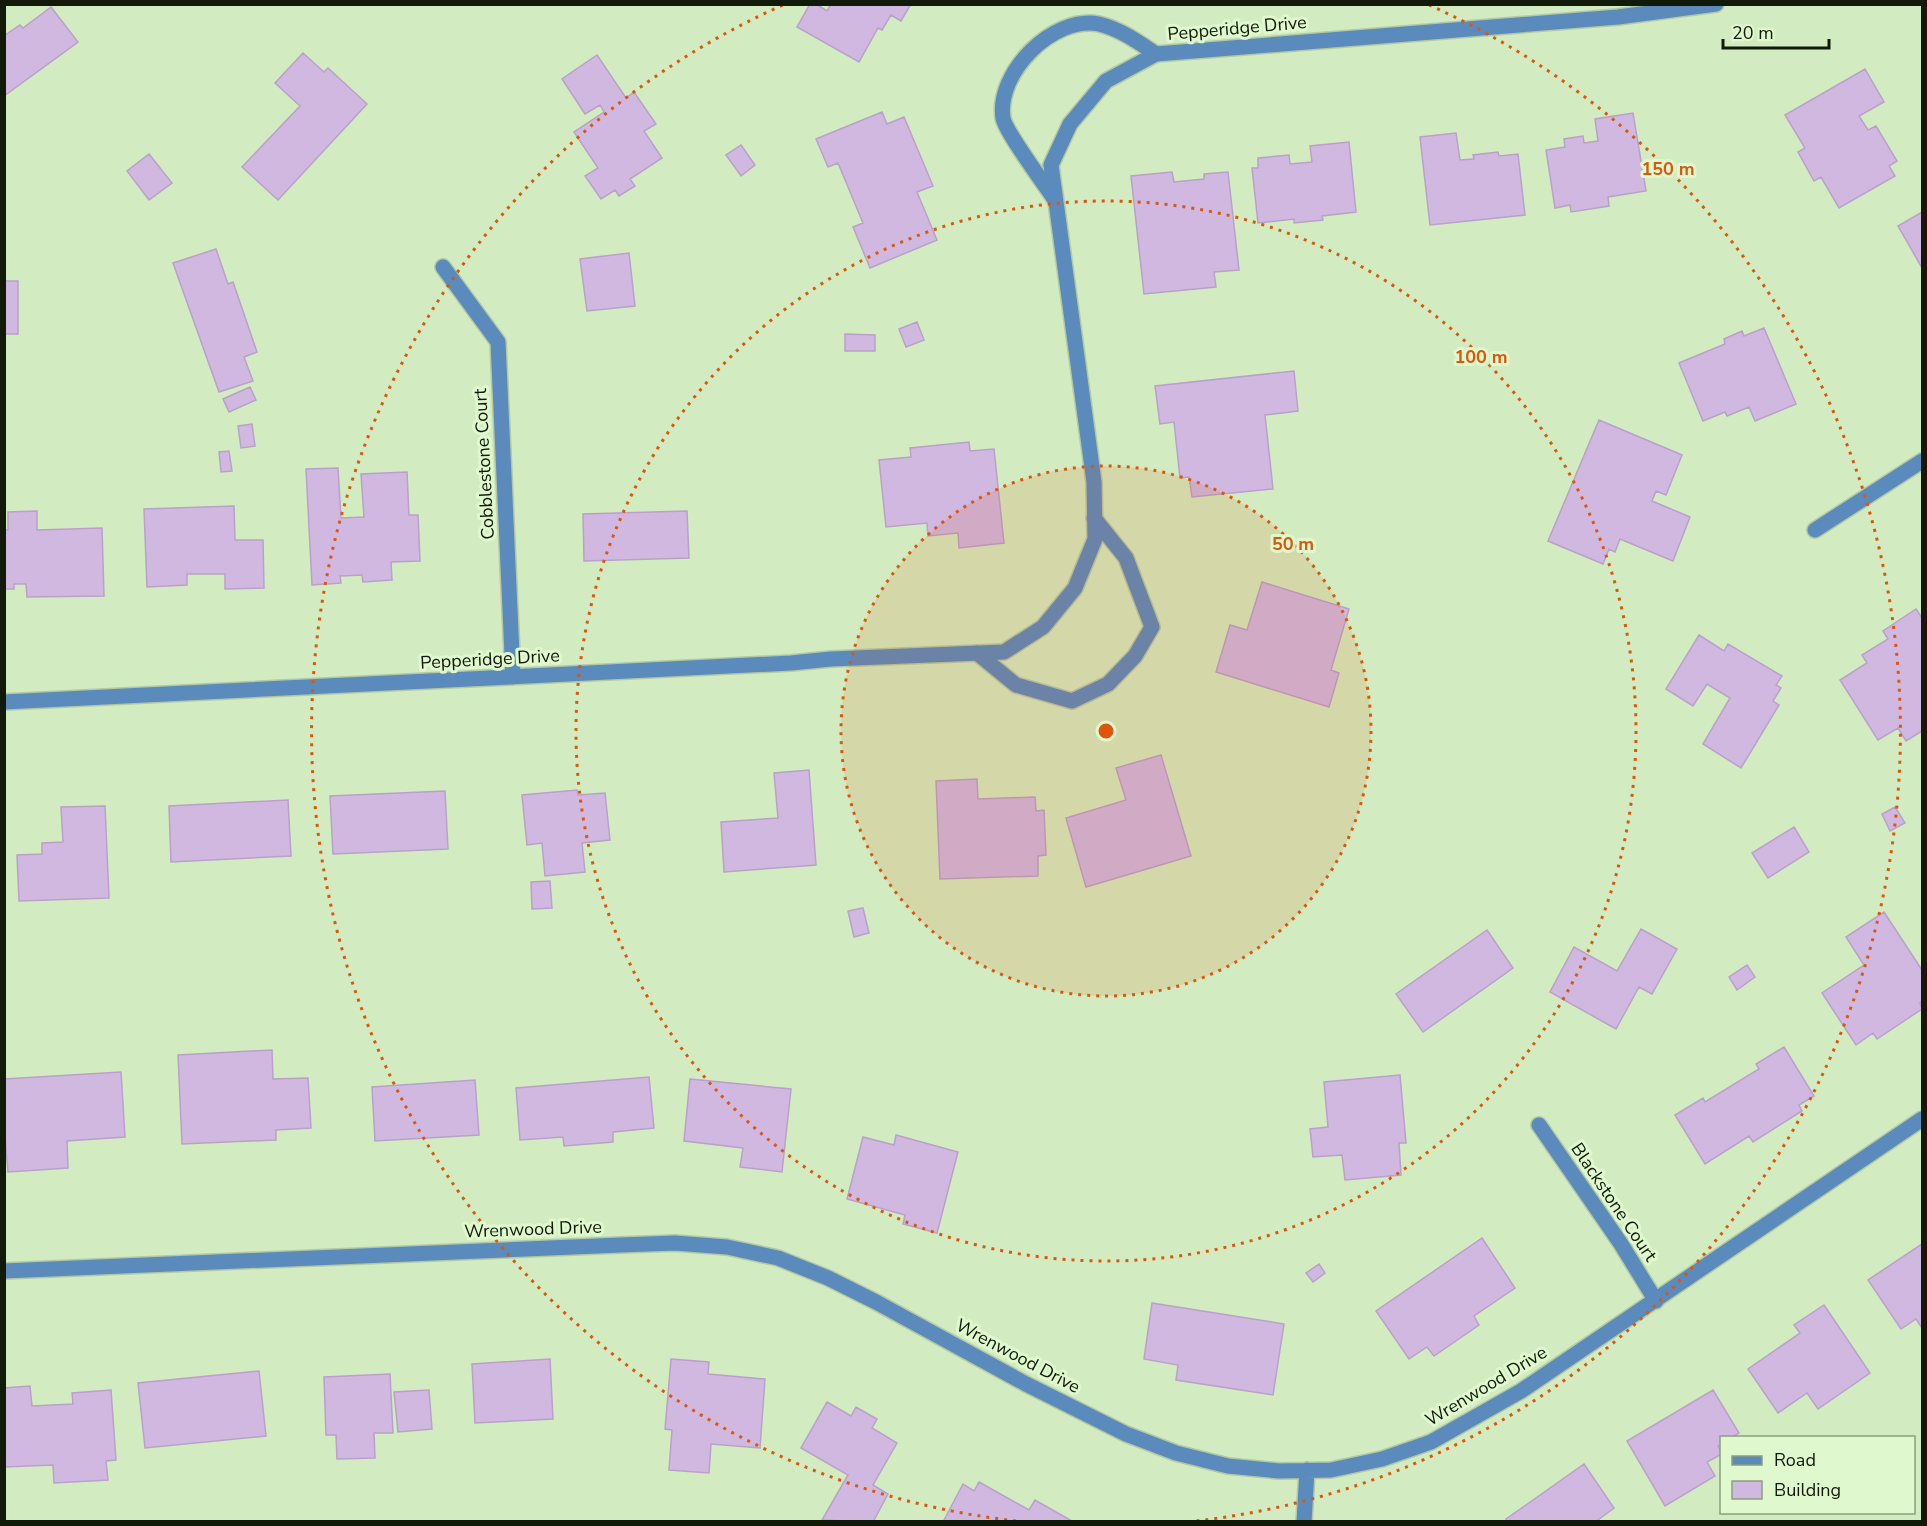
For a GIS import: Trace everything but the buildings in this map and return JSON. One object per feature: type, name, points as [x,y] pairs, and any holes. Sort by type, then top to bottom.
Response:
[{"type":"street","name":"Pepperidge Drive","points":[[4,702],[1004,652],[1043,627],[1076,588],[1095,539],[1094,482],[1051,165],[1070,124],[1106,81],[1156,54],[1618,17],[1716,4]]},
{"type":"street","name":"Pepperidge Drive","points":[[1055,200],[1004,121],[1002,104],[1010,79],[1035,45],[1070,25],[1098,24],[1129,35],[1156,54]]},
{"type":"street","name":"Cobblestone Court","points":[[443,267],[498,342],[513,677]]},
{"type":"street","points":[[1815,530],[1923,460]]},
{"type":"street","points":[[977,653],[1016,685],[1072,701],[1108,684],[1135,656],[1152,627],[1126,558],[1094,518]]},
{"type":"street","name":"Wrenwood Drive","points":[[4,1271],[675,1243],[727,1247],[778,1258],[828,1278],[1026,1384],[1126,1434],[1176,1453],[1228,1466],[1279,1471],[1331,1470],[1382,1459],[1431,1442],[1521,1391],[1923,1119]]},
{"type":"street","name":"Blackstone Court","points":[[1539,1125],[1621,1244],[1656,1301]]},
{"type":"street","points":[[1304,1521],[1307,1470]]}]
